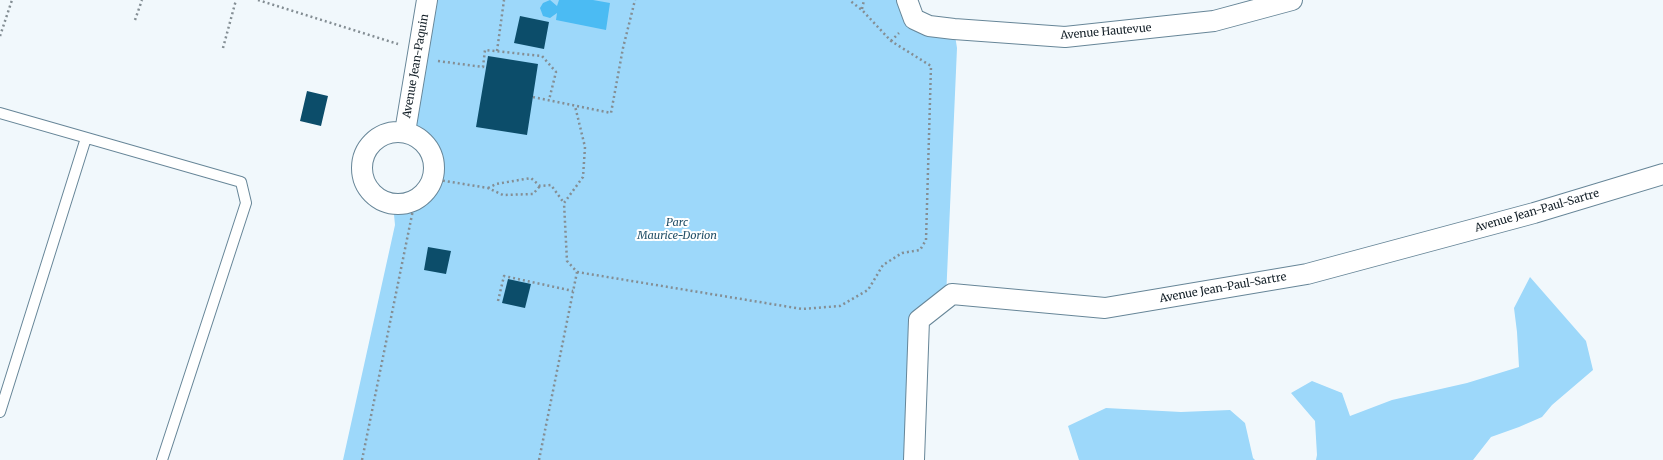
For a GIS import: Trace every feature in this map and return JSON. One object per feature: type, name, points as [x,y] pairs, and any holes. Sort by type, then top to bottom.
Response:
[{"type":"street","name":"Avenue Jean-Paquin","points":[[405,132],[427,0]]},
{"type":"street","name":"Avenue Hautevue","points":[[907,0],[914,19],[929,26],[954,30],[1065,37],[1214,21],[1292,0]]},
{"type":"street","name":"Avenue Jean-Paquin","points":[[415,200],[404,204],[393,204],[382,200],[373,193],[366,184],[362,173],[363,161],[366,150],[373,141],[382,135],[393,131],[405,132],[414,135],[423,141],[431,152],[434,160],[433,179]]},
{"type":"street","name":"Avenue Jean-Paul-Sartre","points":[[914,460],[918,320],[952,294],[1105,308],[1307,274],[1534,213],[1663,174]]},
{"type":"street","points":[[415,200],[428,188],[433,179]]},
{"type":"lane","points":[[0,113],[241,182],[246,203],[162,460]]},
{"type":"lane","points":[[0,412],[86,138]]},
{"type":"path","points":[[0,36],[12,0]]},
{"type":"path","points":[[135,20],[142,0]]},
{"type":"path","points":[[222,48],[236,0]]},
{"type":"path","points":[[258,0],[417,54],[483,67],[485,50],[542,56],[556,72],[549,100]]},
{"type":"path","points":[[496,51],[504,0]]},
{"type":"path","points":[[533,97],[611,113],[623,48],[635,0]]},
{"type":"path","points":[[433,179],[488,188],[503,195],[533,194],[540,186],[551,185],[564,203],[567,261],[577,272],[802,309],[840,306],[868,290],[883,264],[902,253],[920,250],[926,240],[931,66],[891,41],[862,10],[849,0]]},
{"type":"path","points":[[862,10],[864,0]]},
{"type":"path","points":[[564,203],[583,177],[585,148],[575,106]]},
{"type":"path","points":[[488,188],[496,184],[531,178],[540,186]]},
{"type":"path","points":[[362,460],[415,200]]},
{"type":"path","points":[[539,460],[577,272]]},
{"type":"path","points":[[498,302],[504,276],[573,291]]},
{"type":"green space","name":"Parc Maurice-Dorion","points":[[427,0],[907,0],[914,19],[954,29],[957,48],[946,298],[919,320],[914,460],[343,460],[395,225],[393,204],[404,204],[415,200],[428,188],[433,179],[434,161],[431,152],[423,141],[414,135]]},
{"type":"green space","points":[[1530,277],[1586,341],[1593,370],[1552,405],[1542,417],[1491,437],[1473,460],[1316,460],[1315,421],[1291,393],[1312,381],[1342,393],[1350,416],[1392,400],[1467,383],[1519,367],[1514,308]]},
{"type":"green space","points":[[1106,408],[1181,412],[1230,410],[1245,423],[1253,458],[1255,460],[1079,460],[1068,426]]},
{"type":"shaded area","points":[[550,0],[557,6],[559,0],[593,0],[610,3],[606,30],[556,20],[557,13],[550,18],[543,16],[540,8],[543,3]]},
{"type":"building","points":[[520,16],[549,22],[544,49],[514,43]]},
{"type":"building","points":[[488,56],[538,64],[527,135],[476,127]]},
{"type":"building","points":[[307,91],[328,96],[321,126],[300,121]]},
{"type":"building","points":[[428,247],[451,251],[446,274],[424,270]]},
{"type":"building","points":[[508,279],[531,284],[525,308],[502,303]]}]
